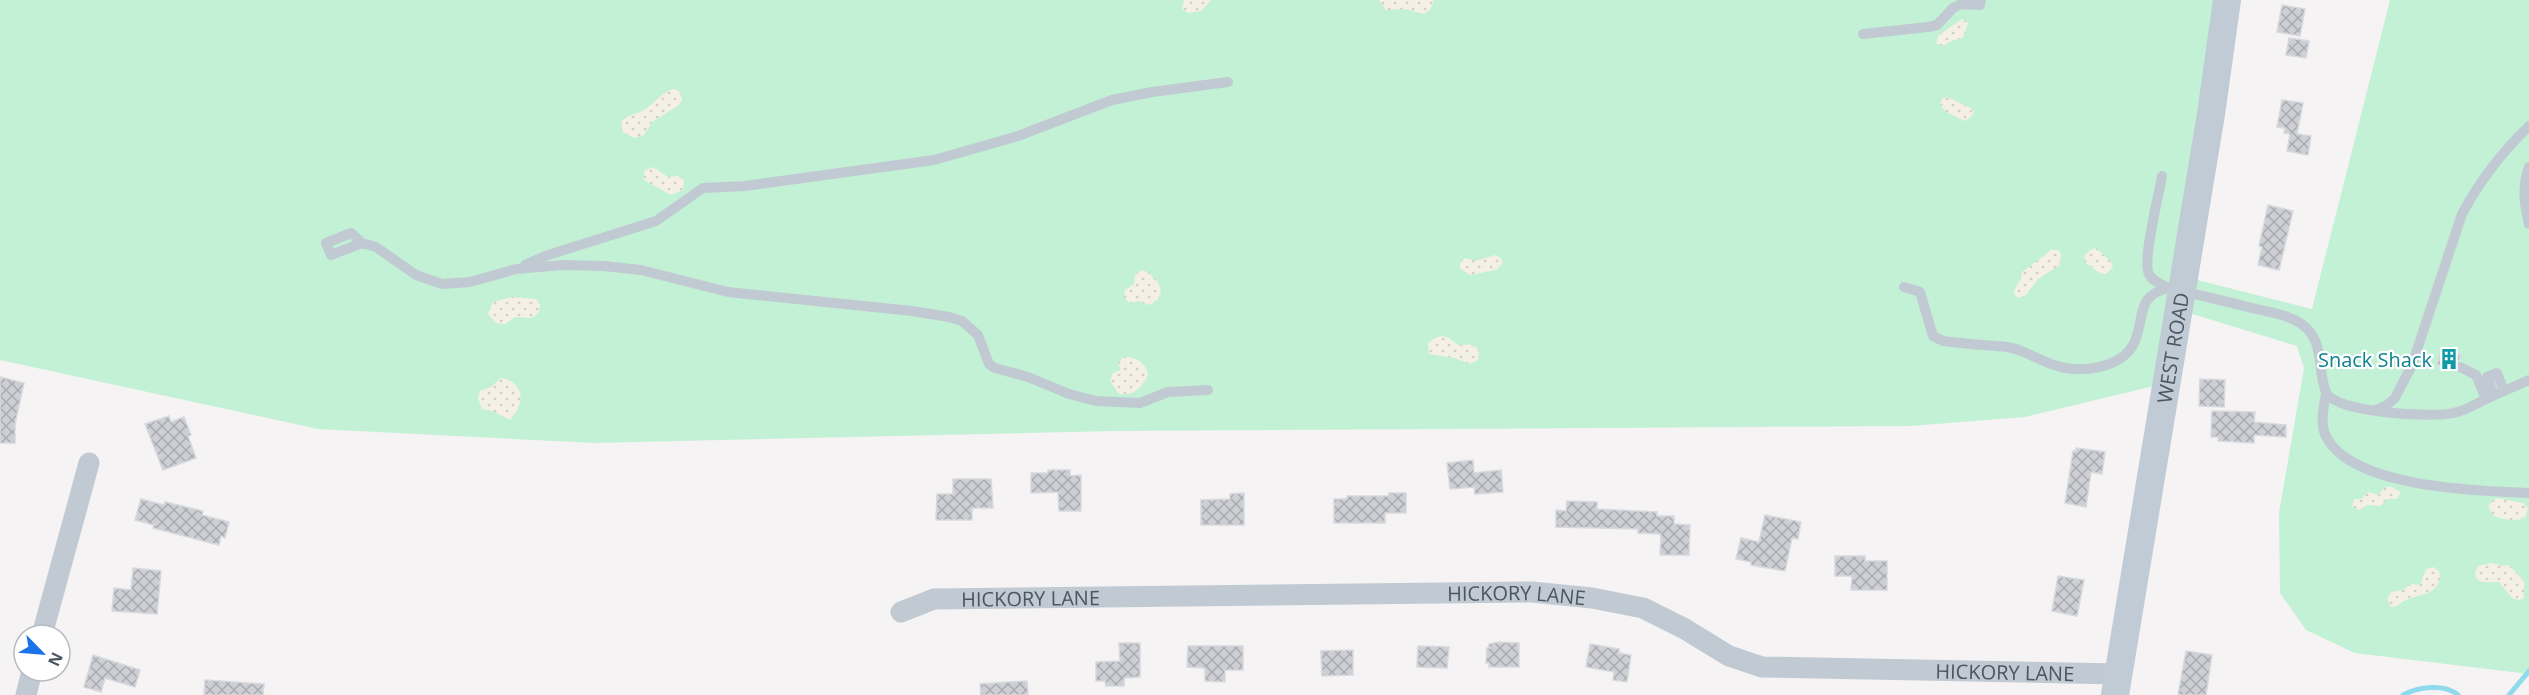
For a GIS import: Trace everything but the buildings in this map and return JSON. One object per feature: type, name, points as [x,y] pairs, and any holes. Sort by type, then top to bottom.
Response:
[{"type":"street","name":"WEST ROAD","points":[[2117,685],[2175,289],[2211,114],[2227,0]]},
{"type":"street","points":[[45,623],[89,463]]},
{"type":"street","name":"HICKORY LANE","points":[[901,612],[934,599],[1532,592],[1593,598],[1643,608],[1729,656],[1762,667],[2117,685]]},
{"type":"lane","points":[[1863,34],[1937,25],[1953,8],[1961,4],[1980,5],[1981,0]]},
{"type":"lane","points":[[362,243],[376,247],[416,275],[442,284],[470,282],[516,269],[545,256],[656,221],[704,188],[745,186],[934,159],[1018,136],[1112,100],[1228,82]]},
{"type":"lane","points":[[2376,410],[2395,398],[2412,364],[2462,214],[2469,201],[2508,146],[2529,126]]},
{"type":"lane","points":[[2529,167],[2524,180],[2523,195],[2529,224]]},
{"type":"lane","points":[[2162,177],[2147,264],[2149,273],[2153,279],[2175,289],[2271,312],[2300,323],[2311,332],[2317,342],[2328,400],[2324,433],[2334,447],[2359,465],[2381,475],[2429,485],[2529,493]]},
{"type":"lane","points":[[516,269],[563,265],[641,270],[728,292],[912,311],[949,317],[962,321],[978,335],[989,364],[995,368],[1028,377],[1070,394],[1096,400],[1140,403],[1168,392],[1208,390]]},
{"type":"lane","points":[[1904,287],[1920,292],[1933,336],[1943,341],[2007,347],[2056,366],[2087,368],[2116,362],[2126,355],[2138,334],[2147,298],[2154,292],[2175,289]]},
{"type":"lane","points":[[2460,367],[2476,375],[2495,395]]},
{"type":"lane","points":[[2328,400],[2426,417],[2452,414],[2529,380]]},
{"type":"green space","points":[[0,0],[2219,0],[2174,274],[2312,309],[2390,0],[2529,0],[2529,674],[2355,653],[2306,630],[2280,593],[2279,513],[2304,368],[2297,346],[2173,308],[2154,386],[2025,417],[1910,426],[1113,431],[594,443],[318,429],[0,360]]},
{"type":"sand","points":[[1184,0],[1211,0],[1201,11],[1188,13],[1182,9]]},
{"type":"sand","points":[[1379,0],[1434,1],[1430,10],[1424,14],[1406,9],[1386,10]]},
{"type":"sand","points":[[1962,19],[1968,23],[1963,38],[1943,46],[1936,43],[1939,35]]},
{"type":"sand","points":[[674,89],[680,92],[682,100],[679,105],[652,122],[644,135],[634,138],[623,132],[621,122],[624,119],[646,108],[666,92]]},
{"type":"sand","points":[[1947,97],[1971,108],[1974,112],[1971,117],[1965,121],[1946,112],[1940,104],[1942,99]]},
{"type":"sand","points":[[653,167],[668,177],[678,176],[684,180],[683,190],[671,195],[644,180],[644,171]]},
{"type":"sand","points":[[2096,248],[2111,262],[2113,267],[2106,274],[2099,273],[2085,262],[2084,257],[2087,253]]},
{"type":"sand","points":[[2051,250],[2058,250],[2061,254],[2060,265],[2038,279],[2026,295],[2018,298],[2014,294],[2022,272]]},
{"type":"sand","points":[[1495,255],[1501,258],[1503,263],[1496,270],[1470,275],[1460,268],[1460,263],[1465,258],[1476,261]]},
{"type":"sand","points":[[1141,270],[1150,273],[1153,279],[1157,280],[1161,291],[1158,299],[1150,305],[1138,301],[1129,303],[1124,297],[1125,290],[1134,284],[1135,275]]},
{"type":"sand","points":[[512,297],[536,299],[540,305],[539,312],[532,318],[515,317],[505,324],[496,323],[488,314],[493,302]]},
{"type":"sand","points":[[1442,336],[1458,345],[1475,347],[1479,352],[1478,360],[1470,364],[1455,358],[1429,354],[1428,343]]},
{"type":"sand","points":[[1123,357],[1140,361],[1148,375],[1140,387],[1128,394],[1118,393],[1110,381],[1113,373],[1121,370],[1118,364]]},
{"type":"sand","points":[[501,378],[515,385],[519,390],[518,408],[510,420],[493,411],[482,409],[478,398],[480,391],[491,387]]},
{"type":"sand","points":[[2390,486],[2401,492],[2397,499],[2387,499],[2380,506],[2367,505],[2359,510],[2352,506],[2354,499],[2361,499],[2368,492],[2379,495],[2383,489]]},
{"type":"sand","points":[[2496,498],[2523,503],[2528,508],[2525,517],[2509,520],[2493,515],[2488,506]]},
{"type":"sand","points":[[2492,563],[2502,566],[2509,565],[2524,581],[2524,598],[2519,600],[2512,598],[2499,582],[2482,582],[2477,579],[2475,573],[2478,566]]},
{"type":"sand","points":[[2433,567],[2439,571],[2440,578],[2435,588],[2428,593],[2391,607],[2387,599],[2391,592],[2403,590],[2411,584],[2420,585],[2426,569]]},
{"type":"waterway","points":[[2509,695],[2529,671]]},
{"type":"waterway","points":[[2403,695],[2431,688],[2446,689],[2458,695]]},
{"type":"place","name":"Snack Shack","points":[[2449,359]]}]
